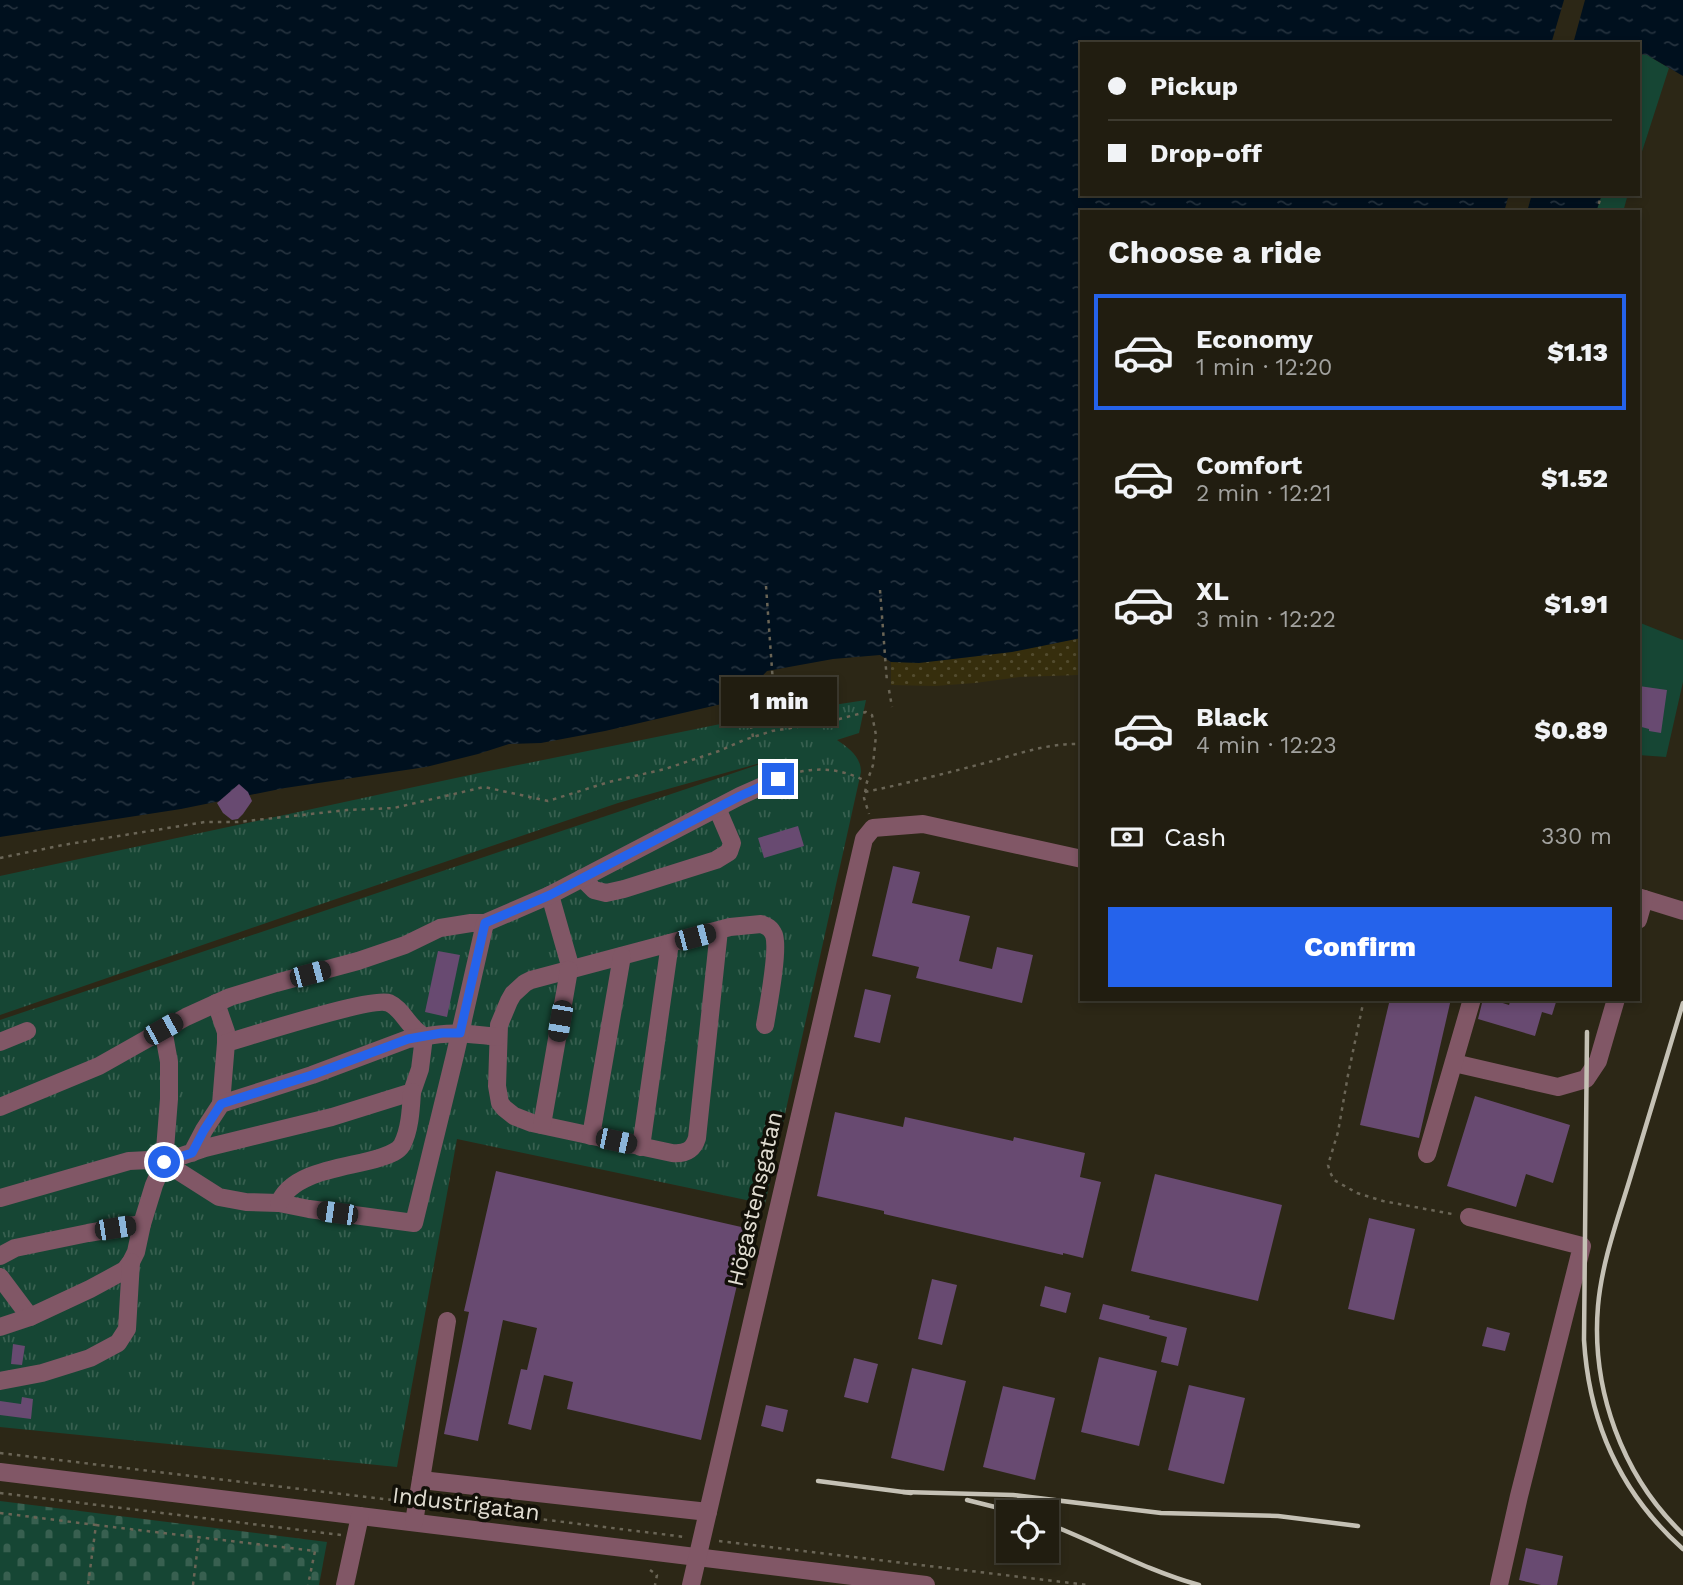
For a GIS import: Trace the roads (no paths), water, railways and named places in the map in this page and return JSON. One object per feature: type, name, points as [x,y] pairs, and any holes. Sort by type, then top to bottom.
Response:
[{"type":"street","points":[[0,1107],[99,1066],[163,1029],[230,997],[358,961],[440,928],[485,923],[550,895],[778,779]]},
{"type":"street","points":[[582,878],[594,890],[606,893],[716,860],[729,852],[732,843],[717,808]]},
{"type":"street","name":"Högastensgatan","points":[[691,1585],[864,839],[873,828],[923,824],[1080,859]]},
{"type":"street","points":[[542,1125],[570,969],[550,895]]},
{"type":"street","points":[[1641,898],[1683,911]]},
{"type":"street","points":[[0,1198],[129,1161],[149,1160],[164,1162],[219,1197],[414,1223],[485,923]]},
{"type":"street","points":[[719,930],[696,1142],[689,1151],[680,1154],[532,1123],[514,1116],[500,1103],[497,1086],[499,1026],[509,1001],[519,988],[531,980],[730,927],[761,924],[772,931],[775,943],[765,1026]]},
{"type":"street","points":[[641,1147],[670,943]]},
{"type":"street","points":[[591,1136],[622,956]]},
{"type":"street","points":[[1427,1154],[1471,1001]]},
{"type":"street","points":[[1454,1063],[1558,1087],[1586,1079],[1598,1061],[1615,1001]]},
{"type":"street","points":[[226,1043],[375,1002],[387,1002],[397,1008],[424,1037]]},
{"type":"street","points":[[192,1153],[221,1104],[226,1032],[216,1003]]},
{"type":"street","points":[[0,1327],[30,1317],[112,1278],[125,1270],[131,1262],[164,1162],[169,1062],[163,1029]]},
{"type":"street","points":[[0,1042],[27,1031]]},
{"type":"street","points":[[221,1104],[312,1075],[408,1039],[442,1033],[498,1037]]},
{"type":"street","points":[[279,1203],[290,1187],[306,1177],[377,1158],[400,1148],[407,1128],[412,1092],[420,1069],[424,1037]]},
{"type":"street","points":[[164,1162],[332,1117],[412,1092]]},
{"type":"street","points":[[1469,1217],[1582,1246],[1499,1585]]},
{"type":"street","points":[[0,1256],[15,1248],[37,1243],[142,1224]]},
{"type":"street","points":[[0,1381],[42,1373],[90,1358],[118,1343],[127,1329],[131,1262]]},
{"type":"street","points":[[0,1277],[30,1317]]},
{"type":"street","points":[[0,1277],[0,1294]]},
{"type":"street","points":[[414,1522],[447,1321]]},
{"type":"street","name":"Industrigatan","points":[[0,1472],[414,1522],[700,1548],[794,1570],[926,1585]]},
{"type":"street","points":[[421,1480],[708,1512]]},
{"type":"street","points":[[345,1585],[360,1516]]},
{"type":"water","points":[[0,0],[1683,0],[1683,76],[1647,55],[1640,54],[1640,42],[1080,42],[1080,196],[1601,196],[1597,210],[1080,210],[1080,638],[1012,652],[919,663],[891,662],[880,655],[833,659],[767,671],[739,700],[605,731],[541,743],[509,744],[426,767],[285,788],[181,809],[0,837]]},
{"type":"railway","points":[[1683,1003],[1607,1255],[1600,1289],[1597,1337],[1606,1399],[1627,1458],[1643,1486],[1683,1534]]},
{"type":"railway","points":[[1587,1032],[1584,1340],[1587,1371],[1601,1428],[1625,1480],[1661,1527],[1683,1549]]},
{"type":"railway","points":[[818,1481],[911,1493]]},
{"type":"railway","points":[[903,1492],[1013,1495],[1161,1513],[1278,1516],[1358,1526]]},
{"type":"railway","points":[[967,1500],[996,1507]]},
{"type":"railway","points":[[1059,1529],[1160,1572],[1199,1585]]}]
